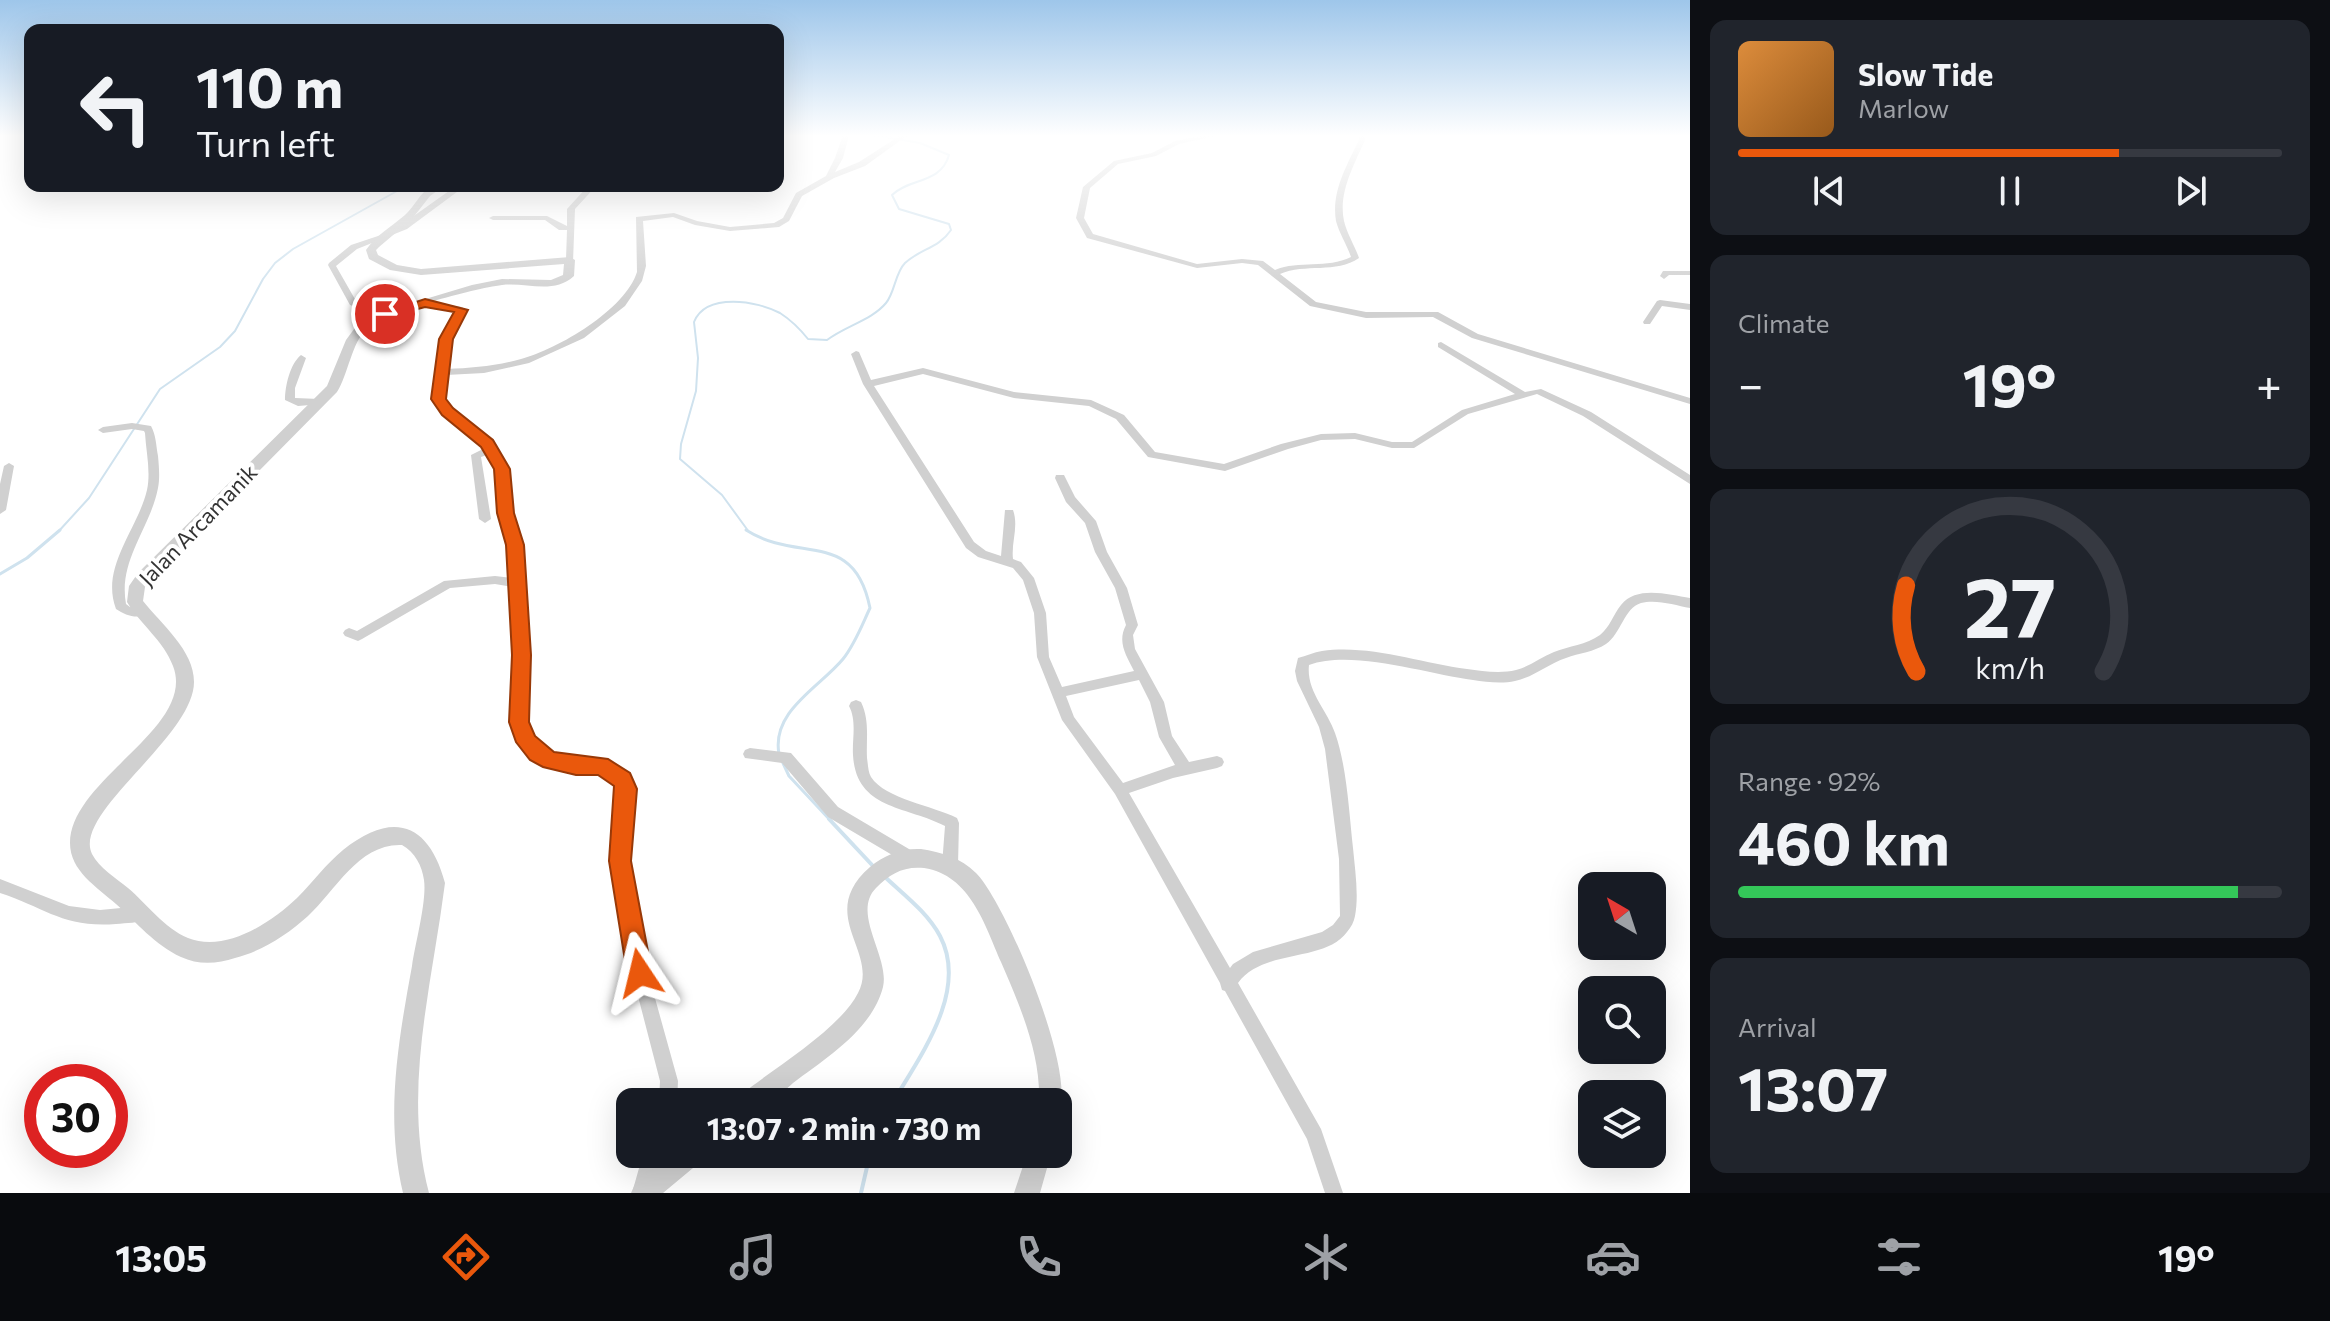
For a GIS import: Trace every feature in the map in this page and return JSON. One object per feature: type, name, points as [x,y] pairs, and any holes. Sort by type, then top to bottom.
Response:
[{"type":"street","points":[[441,372],[514,364],[588,331],[624,302],[624,294],[640,278],[639,219],[674,215],[695,223],[730,229],[776,225],[786,219],[799,195],[807,191]]},
{"type":"street","points":[[1086,191],[1080,218],[1090,236],[1183,263],[1214,266],[1249,261],[1275,273],[1313,304],[1366,315],[1443,316],[1475,336],[1690,401]]},
{"type":"street","points":[[1275,273],[1296,266],[1336,264],[1355,258],[1340,220],[1342,191]]},
{"type":"street","points":[[426,192],[414,211],[372,247],[371,254],[384,264],[406,271],[431,272],[570,260],[571,209],[587,192]]},
{"type":"street","points":[[385,314],[353,303],[332,265],[354,247],[404,227],[453,192]]},
{"type":"street","points":[[493,218],[547,218],[562,228],[569,228]]},
{"type":"street","name":"Jalan Arcamanik","points":[[416,1193],[405,1148],[413,1022],[435,883],[432,865],[423,847],[398,836],[372,842],[350,856],[299,910],[244,946],[211,952],[174,943],[93,871],[81,856],[78,844],[86,820],[163,730],[185,690],[185,675],[180,662],[134,598],[144,577],[319,402],[343,373],[357,332],[385,314],[497,283],[556,283],[568,276],[570,260]]},
{"type":"street","points":[[1664,276],[1666,273],[1690,273]]},
{"type":"street","points":[[425,303],[462,310],[450,327],[438,399],[442,406],[492,449],[502,469],[506,513],[515,545],[522,655],[519,722],[526,742],[537,754],[551,760],[612,770],[622,779],[626,789],[620,861],[640,973],[669,1088]]},
{"type":"street","points":[[1647,322],[1660,303],[1690,307]]},
{"type":"street","points":[[1441,345],[1523,395]]},
{"type":"street","points":[[856,354],[868,384],[970,545],[982,554],[1007,561],[1023,570],[1032,586],[1040,613],[1043,657],[1075,730],[1120,790],[1315,1135],[1334,1193]]},
{"type":"street","points":[[301,358],[290,388],[290,400],[298,403],[319,402]]},
{"type":"street","points":[[868,384],[923,371],[1014,395],[1091,403],[1120,417],[1152,455],[1218,468],[1237,466],[1285,446],[1321,437],[1355,436],[1392,445],[1414,445],[1465,412],[1538,391],[1554,396],[1615,431],[1690,480]]},
{"type":"street","points":[[103,430],[137,426],[147,428],[150,433],[153,488],[118,582],[120,606],[128,611],[142,612]]},
{"type":"street","points":[[485,519],[476,455],[492,449]]},
{"type":"street","points":[[0,510],[9,466]]},
{"type":"street","points":[[1060,478],[1070,499],[1090,521],[1101,552],[1121,588],[1132,625],[1127,641],[1157,702],[1166,737],[1185,769]]},
{"type":"street","points":[[1007,561],[1005,546],[1012,523],[1009,513]]},
{"type":"street","points":[[349,633],[358,636],[448,584],[495,580],[518,583]]},
{"type":"street","points":[[1228,984],[1239,968],[1276,950],[1324,939],[1339,932],[1348,918],[1350,892],[1335,766],[1327,729],[1302,682],[1300,671],[1303,662],[1311,657],[1342,654],[1465,676],[1511,677],[1524,675],[1551,659],[1600,642],[1611,632],[1627,605],[1637,599],[1690,603]]},
{"type":"street","points":[[1057,693],[1143,674]]},
{"type":"street","points":[[856,706],[860,720],[862,774],[876,791],[888,798],[952,823],[950,865]]},
{"type":"street","points":[[750,754],[786,757],[833,812],[909,857],[950,865],[972,883],[993,919],[1048,1056],[1052,1088]]},
{"type":"street","points":[[1120,790],[1217,762]]},
{"type":"street","points":[[767,1088],[850,1020],[866,1001],[875,983],[855,908],[859,894],[870,878],[909,857]]},
{"type":"street","points":[[0,886],[60,912],[79,916],[107,918],[142,914]]},
{"type":"street","points":[[643,1193],[649,1168]]},
{"type":"street","points":[[643,1193],[673,1168]]},
{"type":"street","points":[[1027,1193],[1035,1168]]},
{"type":"waterway","points":[[748,531],[722,495],[680,459],[681,444],[696,391],[698,358],[694,322],[709,306],[746,303],[780,313],[808,339],[827,340],[873,314],[886,303],[905,263],[941,241],[951,230],[949,224],[899,209],[892,195],[898,191]]},
{"type":"waterway","points":[[59,531],[89,498],[160,389],[220,347],[235,331],[275,263],[293,249],[395,192]]},
{"type":"waterway","points":[[0,574],[27,558],[59,531]]},
{"type":"waterway","points":[[748,531],[766,540],[838,557],[851,567],[862,583],[870,608],[843,659],[790,712],[782,725],[779,754]]},
{"type":"waterway","points":[[782,761],[789,776],[831,821]]},
{"type":"waterway","points":[[829,819],[873,866]]},
{"type":"waterway","points":[[885,877],[935,927],[947,957],[949,979],[938,1022],[901,1088]]},
{"type":"waterway","points":[[861,1193],[867,1168]]},
{"type":"route","points":[[385,314],[425,303],[462,310],[446,339],[438,399],[447,411],[492,449],[502,469],[506,513],[515,545],[522,655],[519,722],[526,742],[537,754],[576,766],[601,766],[622,779],[626,803],[620,861],[640,973]]}]
